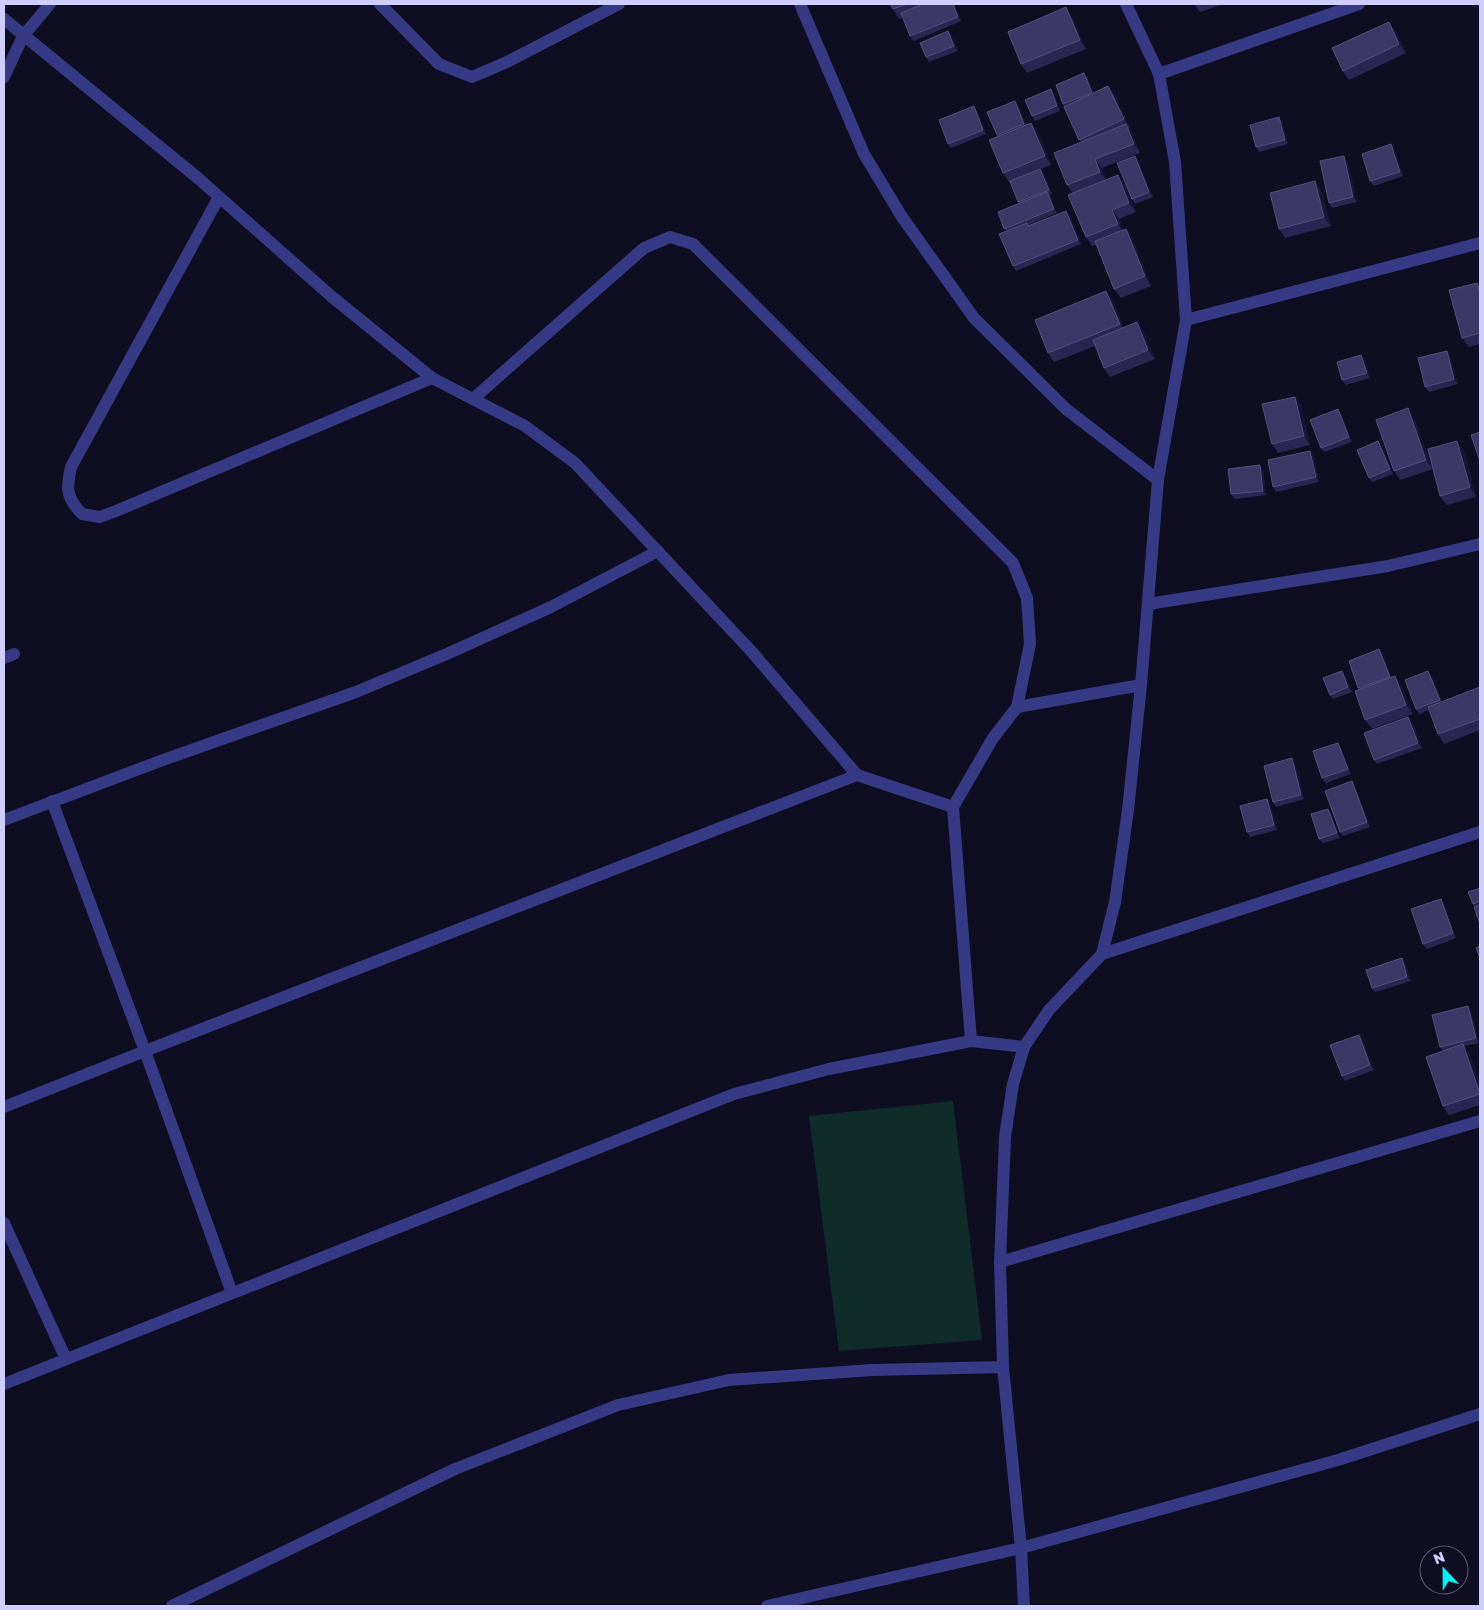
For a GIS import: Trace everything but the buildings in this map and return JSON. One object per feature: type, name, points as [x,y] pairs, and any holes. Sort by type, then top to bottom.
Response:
[{"type":"street","points":[[4,77],[23,36],[50,4]]},
{"type":"street","points":[[380,4],[439,64],[472,77],[507,62],[619,4]]},
{"type":"street","points":[[800,4],[864,154],[902,217],[974,318],[1066,409],[1158,480]]},
{"type":"street","points":[[1102,954],[1115,902],[1126,829],[1141,685],[1158,480],[1186,320],[1176,162],[1159,74],[1126,4]]},
{"type":"street","points":[[1159,74],[1359,4]]},
{"type":"street","points":[[4,19],[219,197],[331,296],[432,378],[525,426],[575,463],[752,652],[857,775],[953,807]]},
{"type":"street","points":[[219,197],[71,467],[66,487],[71,502],[82,514],[100,517],[116,511],[432,378]]},
{"type":"street","points":[[473,399],[644,248],[670,237],[693,244],[1013,563],[1027,598],[1030,644],[1017,707],[992,738],[953,807],[972,1041]]},
{"type":"street","points":[[1186,320],[1480,242]]},
{"type":"street","points":[[1148,604],[1388,566],[1480,544]]},
{"type":"street","points":[[4,820],[163,760],[365,689],[551,607],[658,552]]},
{"type":"street","points":[[1017,707],[1141,685]]},
{"type":"street","points":[[4,1107],[857,775]]},
{"type":"street","points":[[52,802],[145,1051],[232,1293]]},
{"type":"street","points":[[1024,1606],[1021,1548],[1003,1367],[1000,1262],[1005,1137],[1013,1084],[1024,1047],[1048,1010],[1102,954],[1480,832]]},
{"type":"street","points":[[4,1384],[734,1094],[829,1069],[972,1041],[1024,1047]]},
{"type":"street","points":[[1000,1262],[1480,1121]]},
{"type":"street","points":[[4,1223],[66,1359]]},
{"type":"street","points":[[172,1606],[455,1469],[618,1404],[728,1380],[872,1370],[1003,1367]]},
{"type":"street","points":[[766,1606],[1021,1548],[1338,1460],[1480,1414]]},
{"type":"green space","points":[[953,1101],[982,1340],[839,1351],[809,1116]]}]
